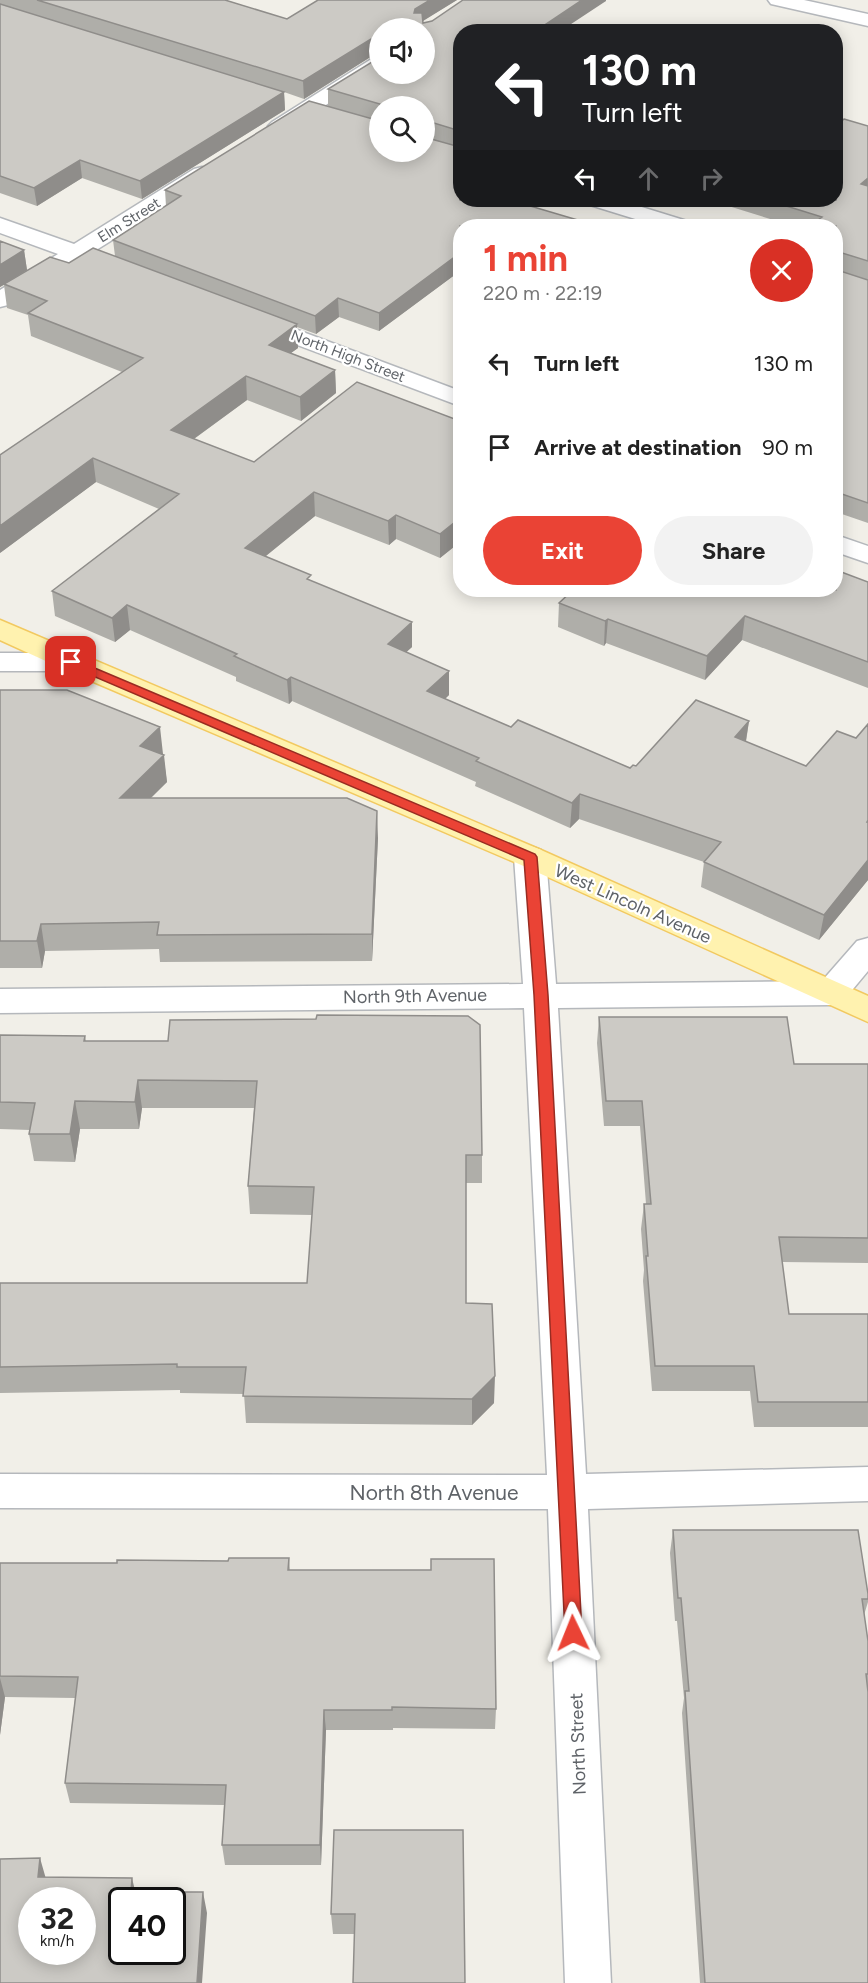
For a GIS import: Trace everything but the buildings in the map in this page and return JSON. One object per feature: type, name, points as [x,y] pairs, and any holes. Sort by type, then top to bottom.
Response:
[{"type":"main road","name":"West Lincoln Avenue","points":[[0,628],[71,662],[530,857],[868,1010]]},
{"type":"street","points":[[778,0],[868,20]]},
{"type":"street","points":[[257,140],[318,112],[369,71]]},
{"type":"street","points":[[285,102],[318,112]]},
{"type":"street","name":"Elm Street","points":[[0,300],[217,165]]},
{"type":"street","points":[[620,207],[657,219]]},
{"type":"street","points":[[0,225],[142,278]]},
{"type":"street","name":"North High Street","points":[[230,311],[453,396]]},
{"type":"street","points":[[843,546],[868,555]]},
{"type":"street","points":[[0,662],[71,662]]},
{"type":"street","name":"North Street","points":[[530,857],[541,995],[567,1492],[588,1983]]},
{"type":"street","points":[[831,993],[868,949]]},
{"type":"street","name":"North 9th Avenue","points":[[0,1001],[831,993]]},
{"type":"street","name":"North 8th Avenue","points":[[0,1491],[567,1492],[868,1484]]},
{"type":"route","points":[[71,662],[530,857],[541,995],[573,1633]]}]
